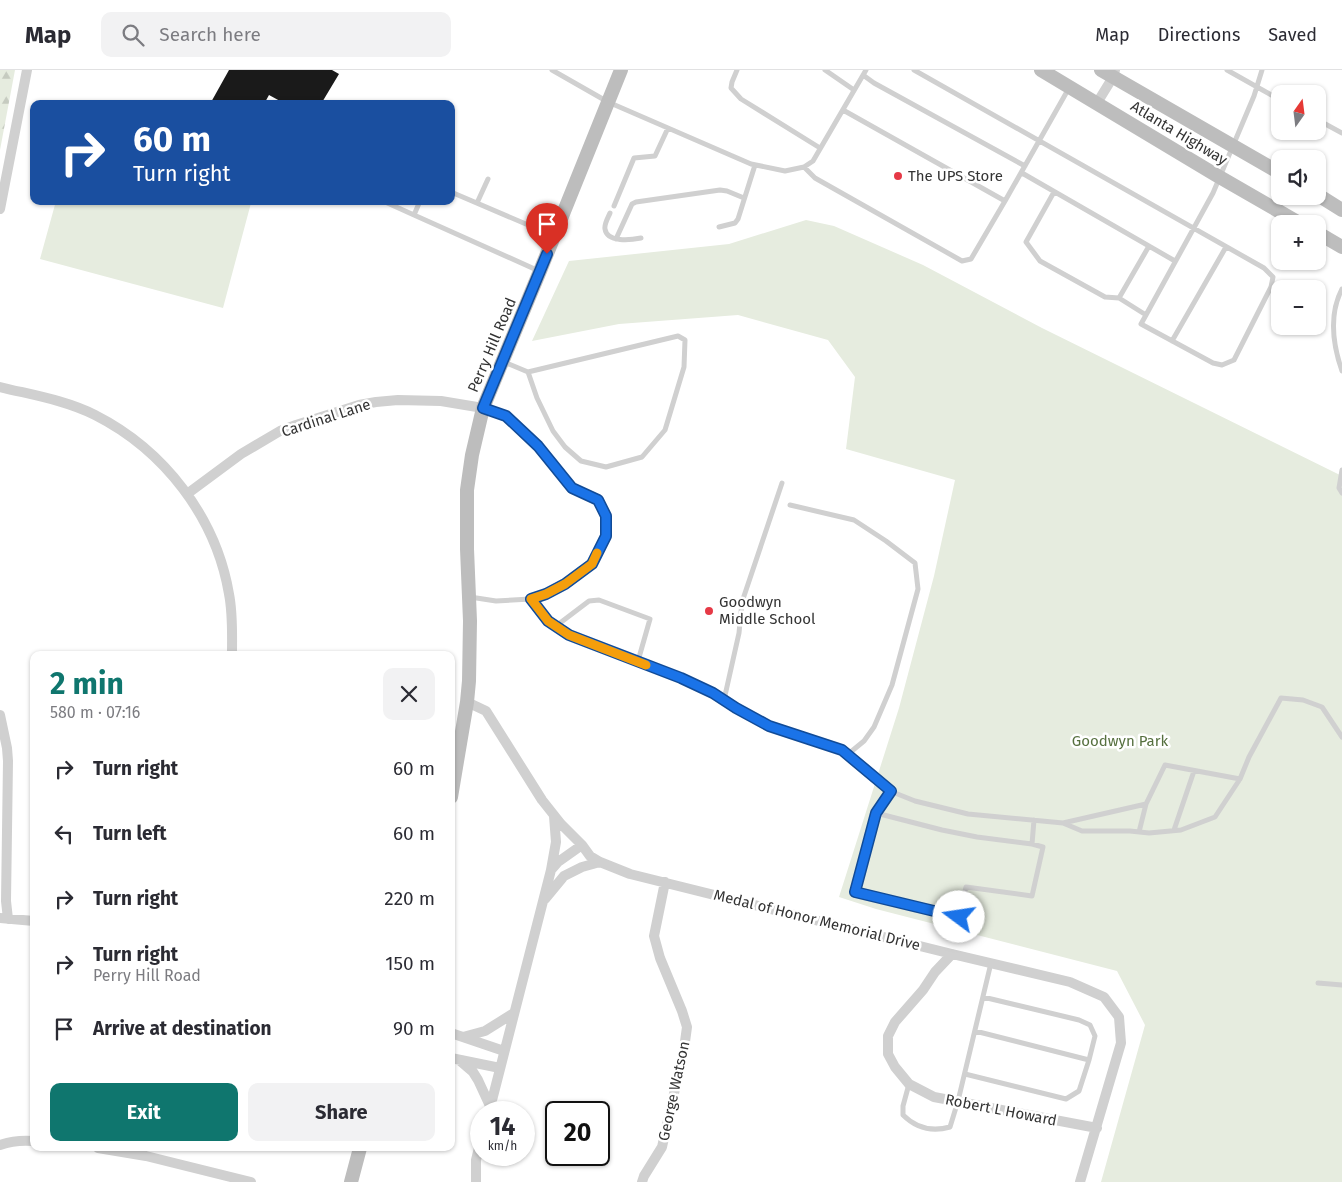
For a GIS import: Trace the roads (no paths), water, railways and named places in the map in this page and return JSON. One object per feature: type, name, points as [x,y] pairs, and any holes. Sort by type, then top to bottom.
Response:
[{"type":"main road","name":"Perry Hill Road","points":[[455,773],[467,702],[470,642],[467,490],[472,455],[483,408],[621,70]]},
{"type":"main road","name":"Atlanta Highway","points":[[1041,70],[1285,215]]},
{"type":"main road","name":"Atlanta Highway","points":[[1110,72],[1271,168]]},
{"type":"main road","points":[[1326,200],[1342,210]]},
{"type":"main road","points":[[1326,238],[1342,248]]},
{"type":"main road","points":[[351,1182],[359,1151]]},
{"type":"street","points":[[0,209],[27,70]]},
{"type":"street","points":[[1097,103],[1110,72]]},
{"type":"street","points":[[0,387],[65,403],[94,415],[124,432],[168,470],[198,511],[218,552],[230,595],[233,631],[232,651]]},
{"type":"street","name":"Cardinal Lane","points":[[187,494],[242,454],[280,431],[296,424],[359,405],[398,400],[441,401],[483,408]]},
{"type":"street","name":"Medal of Honor Memorial Drive","points":[[467,702],[486,711],[542,800],[590,856],[600,862],[630,874],[1070,982],[1104,996],[1119,1017],[1121,1043],[1080,1182]]},
{"type":"street","points":[[0,715],[8,761],[6,901],[4,919],[30,921]]},
{"type":"street","points":[[492,1101],[551,870],[556,842],[554,815]]},
{"type":"street","points":[[551,870],[558,862],[582,845]]},
{"type":"street","points":[[543,902],[564,876],[582,867],[600,862]]},
{"type":"street","name":"George Watson","points":[[642,1182],[662,1147],[684,1049],[687,1027],[660,958],[654,936],[665,882]]},
{"type":"street","points":[[909,1084],[895,1067],[888,1054],[888,1036],[895,1022],[952,954]]},
{"type":"street","points":[[463,1037],[486,1031],[514,1013]]},
{"type":"street","points":[[455,1034],[504,1051]]},
{"type":"street","points":[[455,1059],[500,1068]]},
{"type":"street","points":[[455,1059],[473,1072],[487,1101]]},
{"type":"street","name":"Robert L Howard","points":[[909,1084],[934,1097],[1097,1128]]},
{"type":"street","points":[[0,1145],[8,1142],[30,1141]]},
{"type":"street","points":[[116,1151],[146,1156],[251,1182]]},
{"type":"street","points":[[476,1166],[476,1182]]},
{"type":"lane","points":[[552,70],[608,102],[755,165],[785,172],[804,167],[813,161],[864,73],[874,83],[1025,166]]},
{"type":"lane","points":[[738,70],[731,88],[741,99],[820,148]]},
{"type":"lane","points":[[825,70],[854,90]]},
{"type":"lane","points":[[914,70],[1193,228],[1226,247],[1264,268],[1273,277],[1271,287],[1234,360],[1222,365],[1213,363],[1141,324],[1193,228],[1213,193],[1234,146],[1262,70]]},
{"type":"lane","points":[[1227,70],[1271,95]]},
{"type":"lane","points":[[804,167],[814,178],[962,262],[971,259],[1070,87]]},
{"type":"lane","points":[[843,110],[1006,201]]},
{"type":"lane","points":[[1326,124],[1342,132]]},
{"type":"lane","points":[[614,206],[634,158],[655,156],[668,128]]},
{"type":"lane","points":[[719,227],[735,223],[738,219],[755,165]]},
{"type":"lane","points":[[1022,173],[1176,261]]},
{"type":"lane","points":[[477,204],[488,179]]},
{"type":"lane","points":[[616,239],[632,204],[636,202],[720,190],[744,198]]},
{"type":"lane","points":[[1054,192],[1026,242],[1040,261],[1104,297],[1119,298],[1146,315]]},
{"type":"lane","points":[[455,194],[554,236]]},
{"type":"lane","points":[[392,205],[540,272]]},
{"type":"lane","points":[[414,215],[418,205]]},
{"type":"lane","points":[[610,213],[605,226],[605,231],[608,235],[625,241],[641,238]]},
{"type":"lane","points":[[1119,298],[1149,246]]},
{"type":"lane","points":[[1172,341],[1226,247]]},
{"type":"lane","points":[[1342,289],[1338,297],[1334,316],[1334,336],[1342,371]]},
{"type":"lane","points":[[503,361],[528,372],[678,336],[684,340],[684,367],[664,430],[642,457],[606,467],[581,460],[565,447],[553,431],[528,372]]},
{"type":"lane","points":[[469,597],[496,600],[531,599],[546,594],[565,584],[592,564],[606,536],[606,516],[598,500],[572,488],[538,446],[506,416],[483,408]]},
{"type":"lane","points":[[1342,470],[1339,488],[1342,493]]},
{"type":"lane","points":[[724,700],[739,633],[742,602],[782,483]]},
{"type":"lane","points":[[790,505],[854,520],[915,562],[918,589],[892,685],[874,727],[864,741],[847,755]]},
{"type":"lane","points":[[531,599],[548,621],[569,635],[681,678],[713,693],[769,726],[842,750],[891,791],[915,801],[968,814],[1063,823],[1082,831],[1149,833],[1181,830],[1215,817],[1240,779],[1281,698],[1303,700],[1322,708],[1341,733]]},
{"type":"lane","points":[[556,626],[589,600],[599,600],[650,619],[638,661]]},
{"type":"lane","points":[[1139,832],[1146,804],[1165,765],[1240,779]]},
{"type":"lane","points":[[1174,830],[1194,771]]},
{"type":"lane","points":[[876,813],[942,830],[1043,847],[1032,896],[966,887],[959,917],[855,892],[876,813],[891,791]]},
{"type":"lane","points":[[1063,823],[1146,804]]},
{"type":"lane","points":[[1032,844],[1034,820]]},
{"type":"lane","points":[[909,1084],[903,1106],[903,1115],[909,1121],[923,1128],[940,1130],[950,1127],[965,1074],[991,963]]},
{"type":"lane","points":[[1318,983],[1342,984]]},
{"type":"lane","points":[[965,1074],[1066,1099],[1079,1091],[1095,1036],[1090,1025],[1079,1020],[983,998]]},
{"type":"lane","points":[[975,1031],[1089,1060]]},
{"type":"place","name":"The UPS Store","points":[[898,176]]},
{"type":"place","name":"Goodwyn Middle School","points":[[709,611]]},
{"type":"park label","name":"Goodwyn Park","points":[[1120,741]]}]
